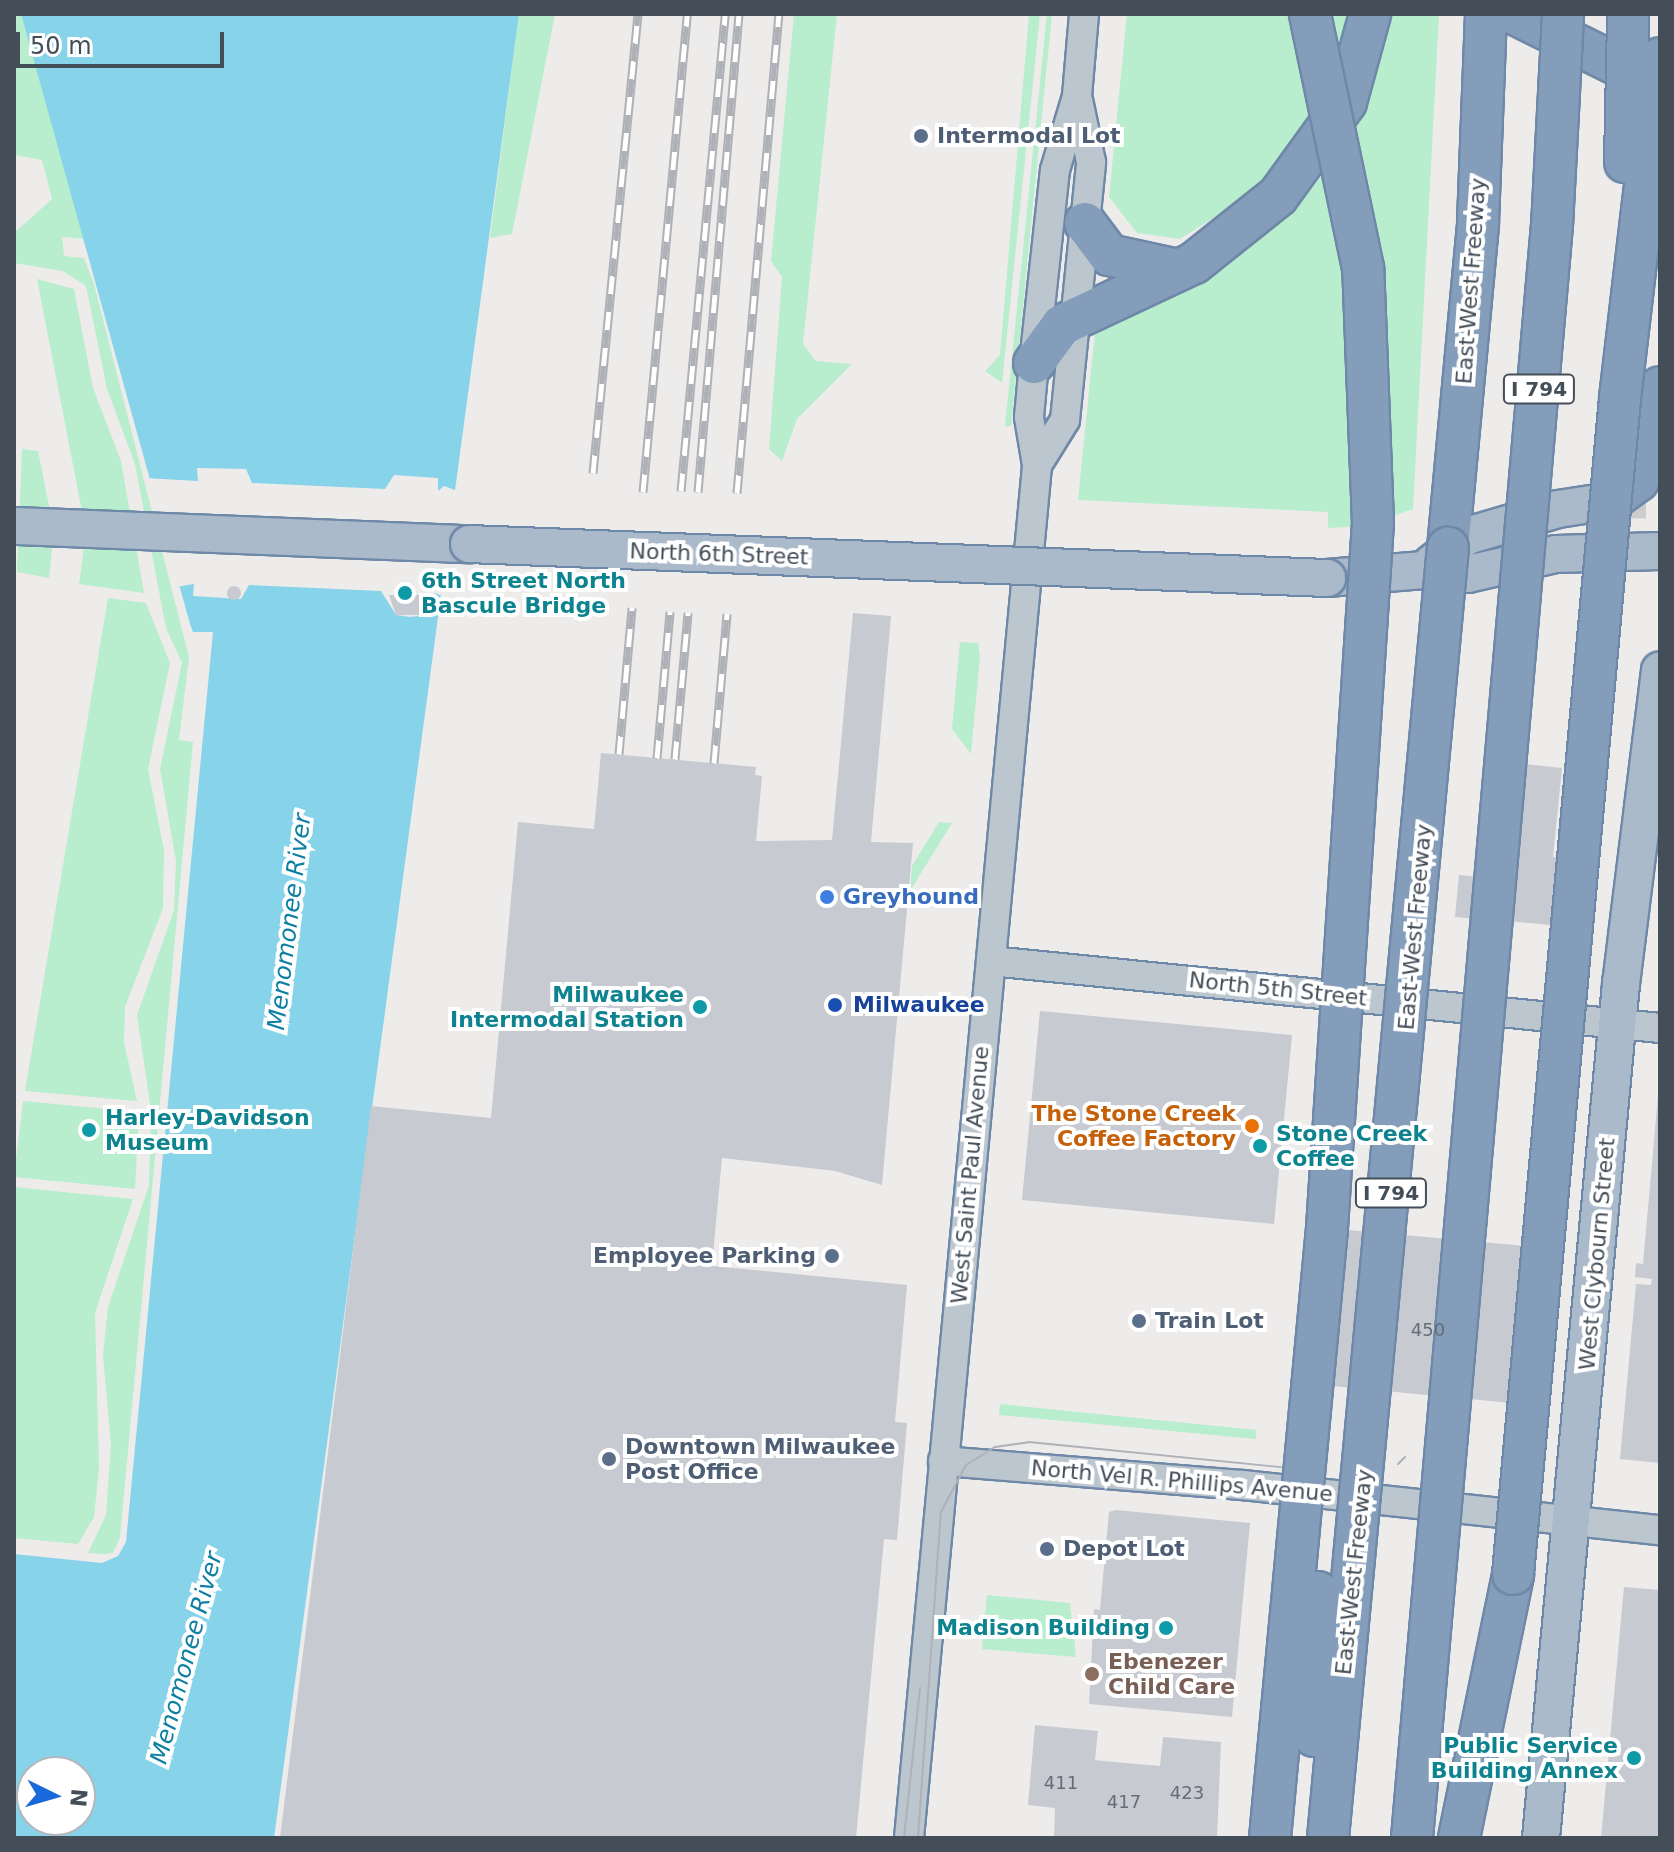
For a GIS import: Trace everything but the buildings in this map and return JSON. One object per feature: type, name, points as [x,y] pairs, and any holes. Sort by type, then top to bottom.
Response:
[{"type":"highway","points":[[1285,14],[1351,204]]},
{"type":"highway","points":[[1270,1838],[1327,1228],[1373,523],[1371,371],[1351,204],[1310,14]]},
{"type":"highway","points":[[1034,363],[1052,334],[1075,317],[1178,270],[1252,221],[1318,148],[1352,90],[1370,14]]},
{"type":"highway","points":[[1464,14],[1481,140]]},
{"type":"highway","name":"East-West Freeway","points":[[1328,1838],[1415,937],[1481,140],[1486,14]]},
{"type":"highway","points":[[1487,1838],[1620,398],[1660,57],[1515,14]]},
{"type":"highway","points":[[1620,398],[1628,14]]},
{"type":"highway","points":[[1574,30],[1660,88]]},
{"type":"highway","name":"I 794","points":[[1412,1838],[1551,242],[1574,30]]},
{"type":"highway","points":[[1085,223],[1109,255],[1178,270]]},
{"type":"highway","points":[[1610,501],[1638,481],[1654,446],[1660,387]]},
{"type":"highway","points":[[1311,1838],[1327,1228]]},
{"type":"highway","points":[[1459,1838],[1513,1574]]},
{"type":"main road","points":[[1424,570],[1467,536],[1558,509],[1610,501]]},
{"type":"main road","name":"North 6th Street","points":[[14,526],[1327,578],[1424,570],[1468,574],[1556,554],[1660,551]]},
{"type":"main road","name":"West Clybourn Street","points":[[1541,1838],[1619,1024],[1660,670]]},
{"type":"street","name":"West Saint Paul Avenue","points":[[909,1838],[1037,465],[1029,417],[1034,363],[1055,170],[1077,96],[1084,14]]},
{"type":"street","name":"West Saint Paul Avenue","points":[[1037,465],[1065,420],[1091,162],[1077,96]]},
{"type":"street","name":"North 5th Street","points":[[991,961],[1660,1028]]},
{"type":"street","name":"North Vel R. Phillips Avenue","points":[[943,1461],[1660,1530]]},
{"type":"green space","points":[[14,14],[21,14],[85,239],[62,237],[64,256],[84,258],[94,284],[189,657],[179,740],[193,742],[120,1538],[113,1553],[105,1554],[88,1553],[106,1515],[111,1445],[103,1355],[108,1307],[149,1185],[151,1111],[137,1015],[174,910],[176,861],[160,769],[182,663],[166,628],[135,464],[107,389],[86,286],[63,271],[14,263],[14,233],[52,199],[42,160],[14,155]]},
{"type":"green space","points":[[519,14],[555,14],[512,234],[490,238]]},
{"type":"green space","points":[[794,14],[837,14],[803,344],[816,361],[852,364],[797,419],[782,461],[769,449],[782,277],[771,261]]},
{"type":"green space","points":[[1029,14],[1040,14],[1002,383],[985,371],[1000,355]]},
{"type":"green space","points":[[1047,14],[1052,14],[1011,426],[1005,426]]},
{"type":"green space","points":[[1127,14],[1350,14],[1325,104],[1253,193],[1180,239],[1137,233],[1109,197]]},
{"type":"green space","points":[[1386,14],[1439,14],[1413,509],[1363,526],[1328,528],[1328,512],[1078,500],[1095,331],[1211,277],[1294,210],[1348,143]]},
{"type":"green space","points":[[37,279],[74,289],[93,388],[121,461],[144,593],[79,584],[86,532]]},
{"type":"green space","points":[[22,449],[38,451],[54,531],[49,578],[17,572]]},
{"type":"green space","points":[[108,598],[146,603],[170,663],[148,769],[164,850],[163,908],[125,1007],[124,1042],[137,1101],[25,1091]]},
{"type":"green space","points":[[960,642],[978,643],[980,656],[971,754],[952,729]]},
{"type":"green space","points":[[939,822],[952,823],[910,891],[912,866]]},
{"type":"green space","points":[[23,1101],[139,1112],[135,1189],[14,1177]]},
{"type":"green space","points":[[14,1187],[133,1199],[95,1313],[99,1468],[94,1517],[78,1544],[14,1538]]},
{"type":"green space","points":[[1000,1404],[1256,1430],[1256,1439],[999,1415]]},
{"type":"green space","points":[[987,1595],[1070,1603],[1076,1657],[982,1649]]},
{"type":"water","name":"Menomonee River","points":[[21,14],[519,14],[274,1838],[14,1838],[14,1554],[102,1563],[118,1556],[126,1542],[213,632],[193,632]]},
{"type":"pier","name":"6th Street North Bascule Bridge","points":[[197,468],[246,469],[252,483],[385,489],[394,475],[438,478],[438,491],[444,486],[460,492],[447,598],[435,593],[428,599],[427,615],[410,617],[396,615],[381,591],[249,585],[241,599],[193,596],[194,584],[176,587],[145,478],[198,481]]},
{"type":"tunnel","points":[[1610,501],[1660,500]]},
{"type":"tram line","points":[[918,1838],[941,1512],[966,1465],[995,1447],[1029,1442],[1281,1467]]},
{"type":"tram line","points":[[1398,1464],[1405,1457]]},
{"type":"tram line","points":[[904,1838],[920,1688]]},
{"type":"railway","points":[[593,473],[638,14]]},
{"type":"railway","points":[[643,492],[687,14]]},
{"type":"railway","points":[[681,491],[725,14]]},
{"type":"railway","points":[[698,492],[739,14]]},
{"type":"railway","points":[[737,493],[779,14]]},
{"type":"railway","points":[[619,754],[632,608]]},
{"type":"railway","points":[[657,758],[670,612]]},
{"type":"railway","points":[[675,759],[688,613]]},
{"type":"railway","points":[[714,763],[727,614]]},
{"type":"place","name":"Intermodal Lot","points":[[921,136]]},
{"type":"place","name":"6th Street North Bascule Bridge","points":[[405,593]]},
{"type":"place","name":"Greyhound","points":[[827,897]]},
{"type":"place","name":"Milwaukee","points":[[835,1005]]},
{"type":"place","name":"Milwaukee Intermodal Station","points":[[700,1007]]},
{"type":"place","name":"The Stone Creek Coffee Factory","points":[[1252,1126]]},
{"type":"place","name":"Harley-Davidson Museum","points":[[89,1130]]},
{"type":"place","name":"Stone Creek Coffee","points":[[1260,1146]]},
{"type":"place","name":"Employee Parking","points":[[832,1256]]},
{"type":"place","name":"Train Lot","points":[[1139,1321]]},
{"type":"place","name":"Downtown Milwaukee Post Office","points":[[609,1459]]},
{"type":"place","name":"Depot Lot","points":[[1047,1549]]},
{"type":"place","name":"Madison Building","points":[[1166,1628]]},
{"type":"place","name":"Ebenezer Child Care","points":[[1092,1674]]},
{"type":"place","name":"Public Service Building Annex","points":[[1634,1758]]}]
